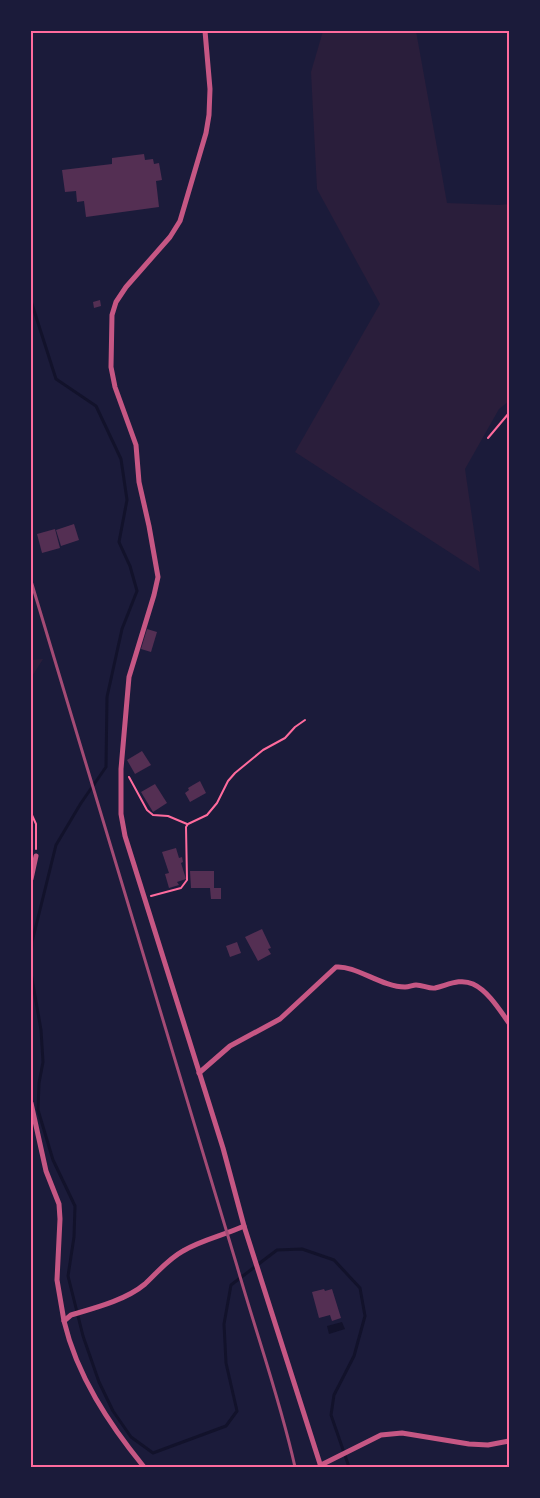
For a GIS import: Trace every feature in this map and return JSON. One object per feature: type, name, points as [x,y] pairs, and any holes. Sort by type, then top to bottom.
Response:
[{"type":"street","points":[[205,31],[210,90],[209,115],[206,134],[180,221],[170,238],[126,287],[116,302],[112,315],[111,367],[114,387],[136,445],[139,482],[158,577],[129,677],[121,769],[122,821],[125,836],[222,1148],[244,1226],[321,1466],[380,1435],[402,1433],[469,1444],[488,1445],[509,1441]]},
{"type":"street","points":[[31,879],[36,856]]},
{"type":"street","points":[[199,1073],[230,1046],[280,1019],[336,967],[344,966],[366,976],[405,987],[418,985],[433,988],[461,981],[472,983],[499,1008],[509,1023]]},
{"type":"street","points":[[31,1103],[46,1171],[59,1204],[58,1280],[64,1321],[75,1354],[98,1402],[120,1438],[144,1467]]},
{"type":"street","points":[[64,1321],[71,1315],[121,1297],[144,1284],[173,1256],[186,1249],[244,1226]]},
{"type":"path","points":[[488,438],[509,413]]},
{"type":"path","points":[[144,898],[181,888],[187,880],[186,827],[188,824],[207,815],[217,802],[228,781],[235,774],[263,750],[285,738],[305,720]]},
{"type":"path","points":[[121,769],[129,776],[148,810],[153,815],[168,816],[188,824]]},
{"type":"path","points":[[31,814],[36,824],[36,856]]},
{"type":"shaded area","points":[[323,31],[416,31],[447,203],[509,204],[509,401],[499,409],[465,469],[480,572],[295,452],[380,304],[317,189],[311,72]]},
{"type":"shaded area","points":[[43,659],[31,678],[31,660]]},
{"type":"shaded area","points":[[342,1322],[345,1329],[329,1334],[327,1326]]},
{"type":"building","points":[[144,154],[145,160],[153,159],[154,164],[159,163],[162,180],[156,181],[159,207],[86,217],[84,201],[77,202],[76,191],[65,192],[62,170],[112,164],[112,158]]},
{"type":"building","points":[[100,300],[101,306],[94,308],[93,302]]},
{"type":"building","points":[[74,524],[79,540],[61,546],[56,530]]},
{"type":"building","points":[[55,529],[60,548],[42,553],[37,534]]},
{"type":"building","points":[[147,629],[157,632],[151,652],[141,649]]},
{"type":"building","points":[[142,751],[151,765],[135,774],[127,760]]},
{"type":"building","points":[[200,781],[206,793],[190,802],[185,793],[189,790],[188,788]]},
{"type":"building","points":[[155,784],[167,803],[153,812],[141,792]]},
{"type":"building","points":[[176,848],[179,858],[182,857],[183,862],[181,863],[186,879],[177,882],[179,885],[169,888],[165,874],[169,873],[162,852]]},
{"type":"building","points":[[190,871],[214,871],[214,888],[221,888],[221,899],[211,899],[210,888],[191,888]]},
{"type":"building","points":[[262,929],[271,948],[268,949],[271,954],[258,961],[245,937]]},
{"type":"building","points":[[237,942],[241,953],[230,957],[226,946]]},
{"type":"building","points":[[324,1289],[325,1291],[332,1289],[341,1318],[332,1321],[330,1315],[319,1318],[312,1292]]},
{"type":"waterway","points":[[31,301],[56,379],[96,406],[121,459],[127,500],[119,542],[130,566],[137,591],[122,629],[107,697],[106,767],[81,803],[56,845],[32,942],[31,957]]},
{"type":"waterway","points":[[31,973],[41,1030],[43,1062],[39,1083],[38,1110],[53,1160],[75,1206],[74,1237],[68,1276],[83,1336],[99,1382],[113,1411],[131,1437],[153,1453],[226,1426],[237,1411],[226,1363],[224,1324],[231,1285],[277,1250],[302,1249],[334,1260],[360,1288],[365,1316],[354,1356],[334,1395],[331,1415],[349,1467]]},
{"type":"railway","points":[[31,581],[275,1391],[295,1467]]}]
